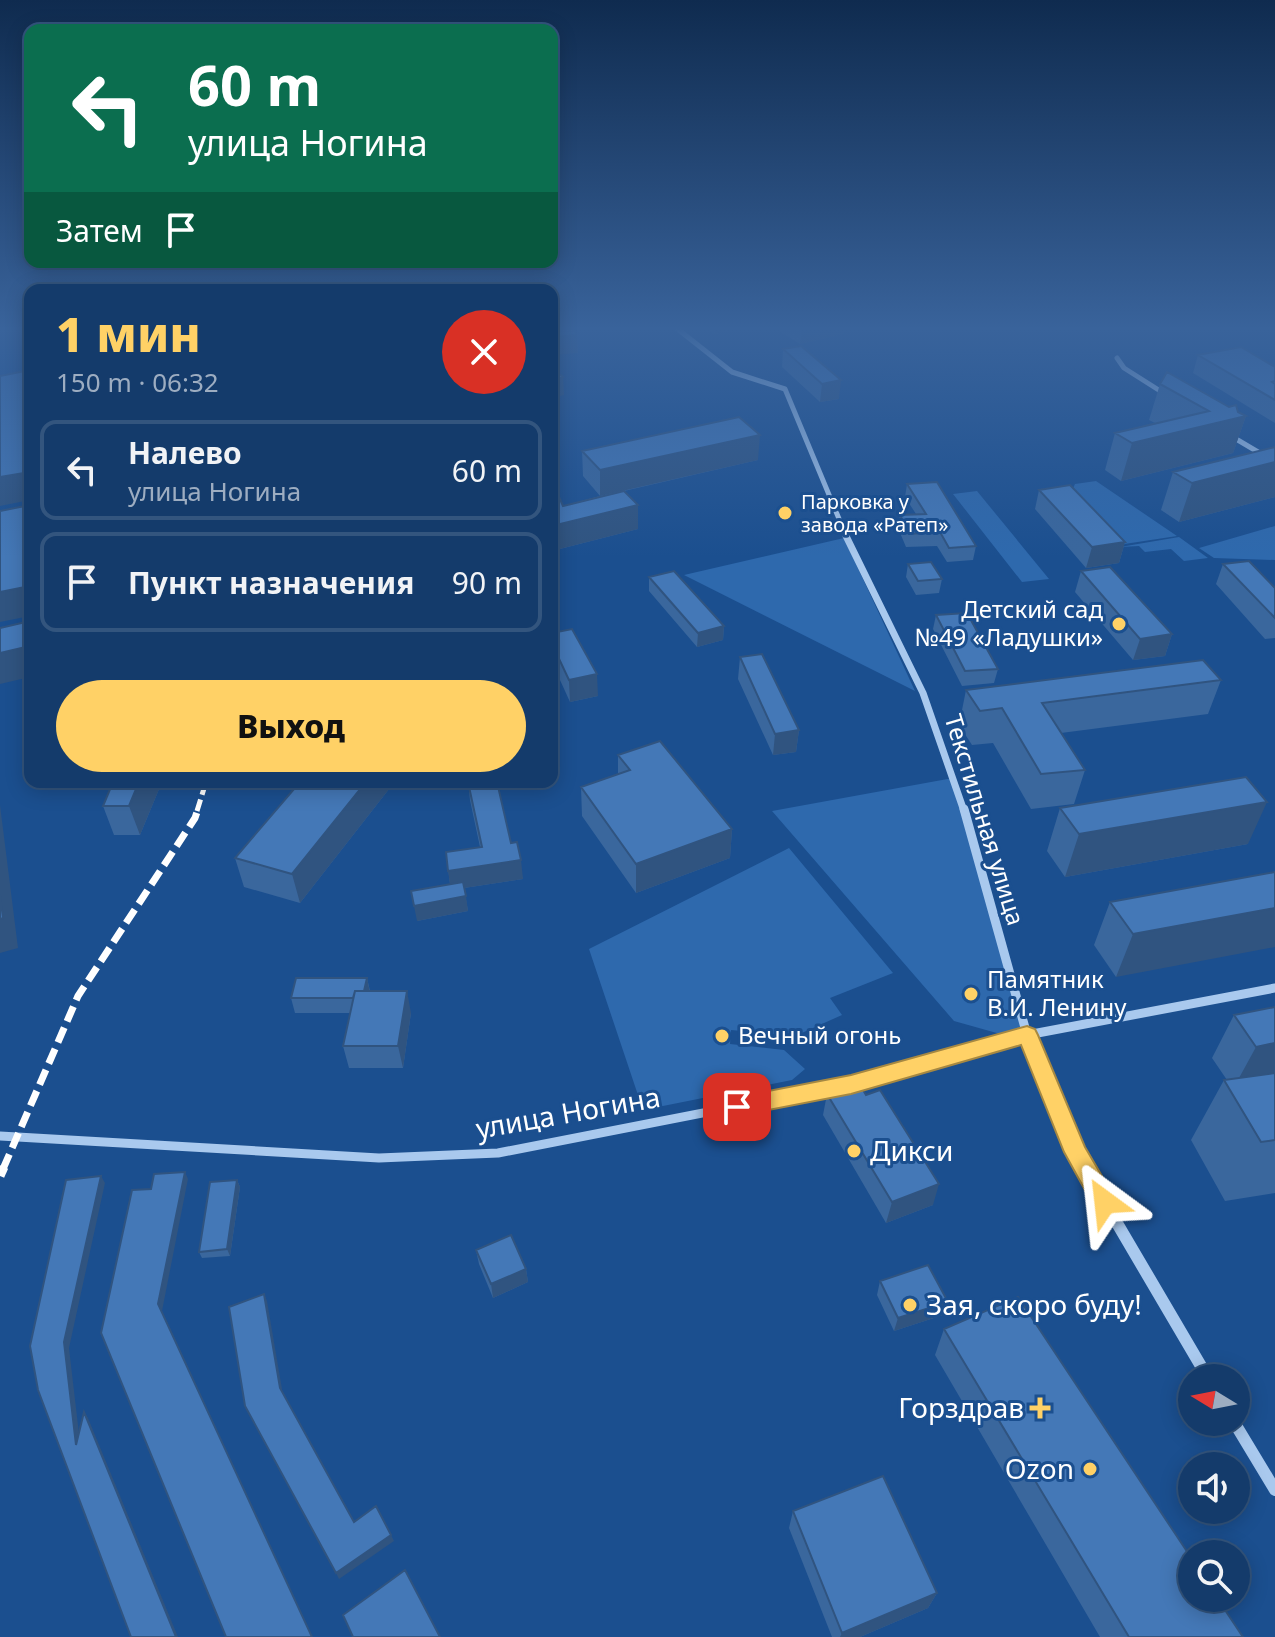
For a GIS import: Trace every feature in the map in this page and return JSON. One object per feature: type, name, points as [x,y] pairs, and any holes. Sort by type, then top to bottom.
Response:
[{"type":"street","name":"Текстильная улица","points":[[791,403],[846,535],[923,693],[955,778],[1027,1035],[1075,1152],[1200,1364]]},
{"type":"street","points":[[1227,433],[1275,462]]},
{"type":"street","name":"улица Ногина","points":[[0,1136],[379,1158],[498,1153],[851,1084],[1027,1035],[1275,988]]},
{"type":"street","points":[[1242,1436],[1275,1490]]},
{"type":"shaded area","points":[[1096,481],[1177,536],[1118,545],[1070,495],[1075,484]]},
{"type":"shaded area","points":[[977,491],[1049,579],[1022,582],[953,494]]},
{"type":"shaded area","points":[[1275,526],[1275,560],[1214,558],[1199,548]]},
{"type":"shaded area","points":[[1179,537],[1208,558],[1184,561],[1171,549],[1145,552],[1139,546],[1120,547]]},
{"type":"shaded area","points":[[844,538],[915,691],[684,575]]},
{"type":"shaded area","points":[[953,778],[1025,1041],[954,1021],[772,811]]},
{"type":"shaded area","points":[[789,848],[893,973],[830,998],[842,1015],[795,1036],[731,1030],[730,1044],[784,1050],[805,1069],[792,1080],[643,1110],[589,949]]},
{"type":"building","points":[[0,403],[24,403],[24,473],[0,477]]},
{"type":"building","points":[[1195,403],[1236,405],[1238,412],[1246,416],[1132,443],[1115,433],[1209,411]]},
{"type":"building","points":[[739,417],[760,435],[600,470],[582,451]]},
{"type":"building","points":[[1275,447],[1275,462],[1192,483],[1173,472]]},
{"type":"building","points":[[937,482],[976,546],[949,548],[940,532],[909,534],[900,515],[926,514],[907,484]]},
{"type":"building","points":[[1070,485],[1125,542],[1092,547],[1039,490]]},
{"type":"building","points":[[624,491],[638,505],[558,525],[558,495],[563,506]]},
{"type":"building","points":[[24,506],[24,587],[0,592],[0,511]]},
{"type":"building","points":[[1249,561],[1275,588],[1275,618],[1223,564]]},
{"type":"building","points":[[931,562],[942,579],[918,581],[908,564]]},
{"type":"building","points":[[1110,567],[1172,634],[1140,639],[1081,571]]},
{"type":"building","points":[[674,571],[724,626],[698,633],[649,577]]},
{"type":"building","points":[[967,613],[998,669],[965,671],[936,615]]},
{"type":"building","points":[[24,622],[24,647],[0,653],[0,628]]},
{"type":"building","points":[[572,629],[597,674],[569,680],[558,657],[558,632]]},
{"type":"building","points":[[762,654],[799,730],[775,734],[740,657]]},
{"type":"building","points":[[1203,660],[1221,680],[1042,703],[1085,770],[1041,774],[1002,708],[980,711],[966,690]]},
{"type":"building","points":[[660,741],[732,829],[636,864],[581,787],[630,770],[618,755]]},
{"type":"building","points":[[1246,777],[1267,802],[1079,834],[1060,808]]},
{"type":"building","points":[[110,788],[136,788],[129,806],[103,806]]},
{"type":"building","points":[[295,788],[361,788],[292,874],[235,858]]},
{"type":"building","points":[[469,788],[498,788],[511,843],[517,842],[521,860],[448,871],[446,852],[482,847]]},
{"type":"building","points":[[1275,872],[1275,908],[1133,934],[1110,902]]},
{"type":"building","points":[[463,882],[466,896],[414,906],[411,891]]},
{"type":"building","points":[[296,978],[367,978],[364,991],[355,991],[353,998],[291,998]]},
{"type":"building","points":[[355,991],[407,991],[398,1046],[343,1046]]},
{"type":"building","points":[[1275,1007],[1275,1043],[1256,1047],[1234,1015]]},
{"type":"building","points":[[1275,1073],[1275,1140],[1261,1142],[1224,1080]]},
{"type":"building","points":[[859,1083],[866,1095],[880,1090],[939,1184],[892,1202],[827,1094]]},
{"type":"building","points":[[185,1172],[158,1304],[312,1637],[226,1637],[101,1333],[132,1190],[151,1189],[154,1174]]},
{"type":"building","points":[[101,1176],[64,1342],[76,1445],[84,1412],[176,1637],[131,1637],[38,1390],[30,1346],[66,1180]]},
{"type":"building","points":[[237,1180],[227,1249],[199,1252],[210,1182]]},
{"type":"building","points":[[511,1235],[526,1269],[491,1284],[476,1250]]},
{"type":"building","points":[[928,1265],[948,1302],[898,1318],[880,1281]]},
{"type":"building","points":[[264,1294],[280,1388],[354,1522],[376,1506],[391,1535],[336,1573],[245,1406],[229,1307]]},
{"type":"building","points":[[1018,1297],[1179,1540],[1178,1612],[1226,1612],[1243,1637],[1129,1637],[944,1329]]},
{"type":"building","points":[[883,1476],[937,1593],[842,1633],[793,1511]]},
{"type":"building","points":[[405,1570],[440,1637],[353,1637],[343,1615]]},
{"type":"railway","points":[[197,811],[204,788]]},
{"type":"railway","points":[[3,1169],[78,996],[198,809]]},
{"type":"railway","points":[[0,1176],[4,1167]]},
{"type":"place","name":"Парковка у завода «Ратеп»","points":[[785,513]]},
{"type":"place","name":"Детский сад №49 «Ладушки»","points":[[1119,624]]},
{"type":"place","name":"Памятник В.И. Ленину","points":[[971,994]]},
{"type":"place","name":"Вечный огонь","points":[[722,1036]]},
{"type":"place","name":"Дикси","points":[[854,1151]]},
{"type":"place","name":"Зая, скоро буду!","points":[[910,1305]]},
{"type":"place","name":"Горздрав","points":[[1040,1408]]},
{"type":"place","name":"Ozon","points":[[1090,1469]]},
{"type":"route","points":[[737,1107],[851,1084],[1027,1035],[1075,1152],[1105,1202]]}]
